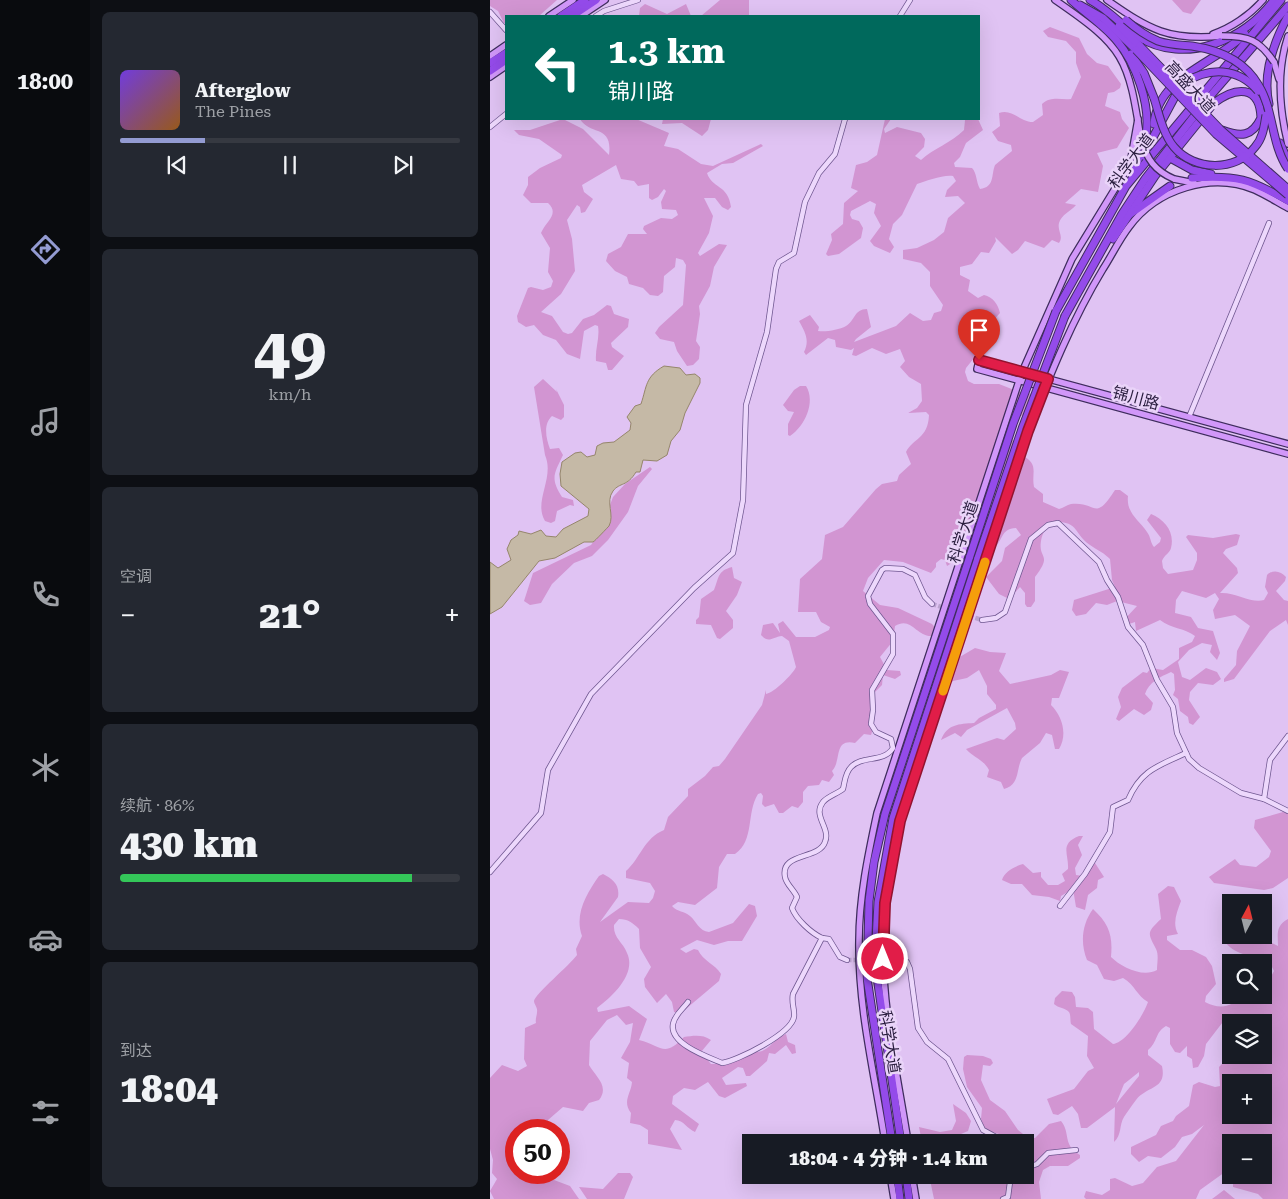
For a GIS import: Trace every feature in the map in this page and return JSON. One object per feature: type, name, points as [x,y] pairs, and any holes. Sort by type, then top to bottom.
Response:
[{"type":"highway","points":[[562,15],[585,0]]},
{"type":"highway","points":[[574,15],[596,0]]},
{"type":"highway","points":[[1071,0],[1132,55],[1144,73],[1164,130],[1174,148],[1183,156],[1206,165],[1233,164],[1255,148],[1263,134],[1266,115],[1265,96],[1272,49],[1288,16]]},
{"type":"highway","name":"高盛大道","points":[[1071,0],[1103,18],[1138,48],[1220,129],[1288,189]]},
{"type":"highway","points":[[1089,0],[1105,8],[1140,37],[1171,48],[1197,50],[1225,41],[1244,29],[1272,3]]},
{"type":"highway","name":"高盛大道","points":[[1089,0],[1106,14],[1216,134],[1288,195]]},
{"type":"highway","points":[[1096,0],[1107,4],[1138,30],[1158,41],[1209,49],[1235,59],[1260,86],[1288,161]]},
{"type":"highway","name":"科学大道","points":[[891,1134],[867,978],[866,941],[870,892],[885,814],[1013,424],[1056,311],[1126,186],[1281,0]]},
{"type":"highway","points":[[1154,124],[1158,102],[1165,92],[1185,76],[1203,66],[1240,39],[1272,3]]},
{"type":"highway","name":"科学大道","points":[[900,1134],[877,977],[876,931],[884,863],[893,818],[1023,426],[1066,316],[1122,214],[1145,179],[1206,101],[1288,6]]},
{"type":"highway","points":[[1116,40],[1130,59],[1144,98],[1146,134],[1136,165],[1126,186]]},
{"type":"highway","points":[[490,63],[505,54]]},
{"type":"highway","points":[[490,71],[505,61]]},
{"type":"highway","points":[[1136,165],[1149,149],[1174,95],[1184,83],[1204,72],[1214,70],[1242,77],[1265,96],[1277,145],[1288,169]]},
{"type":"highway","points":[[1090,272],[1155,176],[1214,103],[1226,94],[1237,90],[1248,93],[1257,100],[1261,118],[1251,132],[1244,136],[1220,129]]},
{"type":"highway","points":[[1172,159],[1192,170],[1248,180],[1288,202]]},
{"type":"highway","points":[[1192,178],[1223,176]]},
{"type":"highway","points":[[1129,215],[1172,182]]},
{"type":"highway","points":[[896,1110],[904,1134]]},
{"type":"highway","points":[[898,1184],[900,1199]]},
{"type":"highway","points":[[907,1184],[909,1199]]},
{"type":"main road","points":[[550,15],[573,0]]},
{"type":"main road","points":[[582,15],[605,0]]},
{"type":"main road","points":[[1055,0],[1090,24],[1111,43],[1124,62],[1133,88],[1141,140],[1151,164],[1161,174],[1172,182],[1199,184],[1227,183],[1254,190],[1288,208]]},
{"type":"main road","name":"高盛大道","points":[[1107,0],[1156,31],[1181,38],[1238,36],[1253,40],[1264,47],[1274,62],[1279,81]]},
{"type":"main road","points":[[1204,38],[1225,30],[1243,18],[1263,0]]},
{"type":"main road","points":[[1288,36],[1283,50],[1279,81],[1281,116],[1288,144]]},
{"type":"main road","points":[[490,56],[505,46]]},
{"type":"main road","points":[[490,77],[505,67]]},
{"type":"main road","name":"科学大道","points":[[884,1134],[860,979],[859,941],[866,862],[877,813],[1022,372],[1072,259],[1130,164],[1138,119]]},
{"type":"main road","name":"科学大道","points":[[906,1134],[884,977],[884,913],[900,821],[1025,440],[1048,379],[1074,320],[1129,226],[1161,197],[1182,187],[1199,184]]},
{"type":"main road","name":"锦川路","points":[[1288,444],[979,360],[977,369],[1288,454]]},
{"type":"main road","points":[[892,1184],[894,1199]]},
{"type":"main road","points":[[914,1184],[916,1199]]},
{"type":"street","points":[[598,15],[604,11],[638,0]]},
{"type":"street","points":[[901,15],[910,0]]},
{"type":"street","points":[[490,12],[505,29]]},
{"type":"street","points":[[490,127],[505,115]]},
{"type":"street","points":[[490,872],[541,813],[548,770],[591,694],[717,566],[728,560],[733,553],[743,500],[746,405],[767,332],[776,269],[779,262],[794,253],[805,202],[819,173],[834,154],[844,120]]},
{"type":"street","points":[[1190,417],[1269,223]]},
{"type":"street","points":[[982,620],[996,618],[1005,612],[1031,539],[1048,525],[1058,523],[1099,562],[1107,580],[1118,597],[1128,627],[1143,645],[1157,680],[1173,707],[1177,733],[1186,753],[1199,768],[1241,793],[1264,799],[1288,811]]},
{"type":"street","points":[[847,960],[840,957],[829,939],[814,934],[794,912],[792,908],[797,896],[784,875],[793,860],[812,854],[823,847],[826,836],[820,820],[820,808],[827,798],[843,789],[850,767],[864,760],[886,755],[893,748],[891,739],[876,732],[871,724],[873,710],[872,690],[893,654],[893,634],[870,604],[868,596],[882,570],[896,568],[915,574],[925,597],[932,604]]},
{"type":"street","points":[[1264,799],[1270,760],[1288,736]]},
{"type":"street","points":[[1060,906],[1085,874],[1110,832],[1112,807],[1128,800],[1133,786],[1149,771],[1186,753]]},
{"type":"street","points":[[688,1002],[678,1011],[672,1024],[674,1032],[691,1050],[722,1063],[766,1044],[791,1024],[794,1017],[791,1001],[793,994],[822,938]]},
{"type":"street","points":[[896,960],[907,962],[910,969],[918,1028],[927,1042],[948,1059],[983,1130],[991,1134]]},
{"type":"street","points":[[1034,1165],[1048,1153],[1076,1150]]},
{"type":"street","points":[[1003,1199],[1008,1196],[1010,1184]]},
{"type":"shaded area","points":[[490,0],[557,0],[540,15],[505,15],[505,23],[498,11],[490,6]]},
{"type":"shaded area","points":[[720,0],[749,0],[749,15],[702,15]]},
{"type":"shaded area","points":[[1172,0],[1201,0],[1191,14],[1183,12]]},
{"type":"shaded area","points":[[645,4],[667,14],[686,4],[691,15],[639,15],[640,8]]},
{"type":"shaded area","points":[[1050,27],[1079,38],[1087,54],[1097,63],[1108,66],[1121,84],[1120,88],[1108,93],[1105,106],[1120,112],[1122,119],[1129,128],[1117,148],[1097,153],[1103,166],[1098,192],[1081,189],[1065,203],[1076,205],[1060,220],[1061,238],[1059,243],[1052,240],[1044,248],[1025,241],[1012,254],[995,237],[996,241],[989,253],[981,252],[972,264],[960,267],[960,275],[970,280],[968,291],[978,298],[984,295],[990,297],[1000,313],[991,323],[979,345],[978,353],[966,368],[965,372],[968,381],[974,384],[999,384],[1019,392],[1039,395],[1041,398],[1037,409],[1019,417],[1011,438],[1021,450],[1021,455],[1027,458],[1033,465],[1034,487],[1043,494],[1043,502],[1059,509],[1071,504],[1099,508],[1103,506],[1115,490],[1120,490],[1128,496],[1131,512],[1148,534],[1154,547],[1160,542],[1161,538],[1147,520],[1151,514],[1168,527],[1172,537],[1171,548],[1162,561],[1163,568],[1168,574],[1193,570],[1197,560],[1197,553],[1186,537],[1188,535],[1213,538],[1240,535],[1237,545],[1226,549],[1223,553],[1237,568],[1238,573],[1220,593],[1259,601],[1264,600],[1268,593],[1265,587],[1267,575],[1274,571],[1282,573],[1286,577],[1285,581],[1276,591],[1284,600],[1288,601],[1288,625],[1286,620],[1270,631],[1234,679],[1224,682],[1224,679],[1236,665],[1237,651],[1250,626],[1235,615],[1215,619],[1213,610],[1219,599],[1215,593],[1206,598],[1182,591],[1176,600],[1175,613],[1191,617],[1198,628],[1213,631],[1220,653],[1217,660],[1210,652],[1212,645],[1202,643],[1189,650],[1178,662],[1182,677],[1190,680],[1206,668],[1217,672],[1221,679],[1213,685],[1198,683],[1190,692],[1189,700],[1200,717],[1193,725],[1189,723],[1188,717],[1180,711],[1178,699],[1173,695],[1175,690],[1174,674],[1171,672],[1155,680],[1149,686],[1145,694],[1153,703],[1151,710],[1144,715],[1134,709],[1119,721],[1116,719],[1121,707],[1118,697],[1122,688],[1143,672],[1147,673],[1151,668],[1163,670],[1179,659],[1179,648],[1192,642],[1195,636],[1160,620],[1136,631],[1135,622],[1129,624],[1123,621],[1137,606],[1117,601],[1107,605],[1096,603],[1086,614],[1076,616],[1072,610],[1074,600],[1115,587],[1112,580],[1110,559],[1086,542],[1071,525],[1047,522],[1041,541],[1041,551],[1044,560],[1035,577],[1035,601],[1031,607],[1027,607],[1025,604],[1025,593],[1020,587],[1009,599],[999,594],[986,577],[1002,561],[1005,548],[1021,535],[1016,528],[1007,530],[992,550],[987,545],[981,548],[972,562],[966,562],[960,558],[947,566],[945,560],[941,559],[936,563],[936,567],[931,573],[903,562],[884,560],[868,578],[863,591],[880,605],[898,608],[932,624],[940,633],[939,642],[947,655],[958,658],[975,648],[990,652],[1006,653],[999,671],[1010,684],[1051,675],[1060,670],[1069,672],[1059,698],[1052,698],[1051,705],[1061,720],[1063,731],[1062,743],[1059,749],[1055,749],[1052,735],[1046,733],[1040,743],[1022,758],[1017,776],[1009,787],[1004,789],[1001,782],[987,777],[989,770],[987,766],[966,749],[997,738],[1004,740],[1016,729],[1007,708],[967,730],[961,737],[955,733],[941,740],[950,728],[974,723],[979,718],[996,709],[996,705],[987,694],[987,686],[979,670],[967,678],[953,681],[938,694],[936,670],[929,657],[933,639],[931,636],[921,633],[905,623],[895,626],[893,641],[880,657],[887,670],[900,671],[901,675],[895,679],[883,675],[882,685],[873,694],[874,726],[871,735],[864,734],[855,743],[848,742],[841,747],[837,762],[832,771],[834,775],[829,782],[822,780],[819,785],[808,786],[803,792],[803,802],[798,808],[792,806],[783,813],[779,813],[774,804],[765,807],[762,804],[763,796],[761,793],[758,794],[754,801],[745,841],[735,854],[727,854],[719,867],[717,888],[695,905],[678,902],[672,906],[688,914],[700,928],[709,932],[733,923],[749,904],[755,906],[757,916],[742,941],[728,941],[714,945],[697,940],[680,949],[686,953],[694,949],[698,950],[721,974],[719,981],[681,1013],[674,1012],[672,1002],[666,994],[657,1003],[645,987],[644,979],[651,967],[640,948],[639,929],[622,919],[619,919],[614,925],[615,933],[627,953],[629,969],[616,991],[597,1008],[598,1012],[629,1006],[647,1019],[639,1040],[663,1049],[672,1047],[684,1037],[698,1036],[708,1038],[711,1040],[701,1052],[711,1064],[721,1063],[751,1052],[762,1051],[779,1037],[786,1034],[788,1042],[795,1045],[796,1053],[792,1054],[786,1045],[775,1054],[769,1053],[767,1061],[750,1076],[746,1076],[743,1068],[738,1067],[722,1078],[726,1085],[746,1083],[747,1086],[725,1098],[719,1096],[708,1082],[695,1090],[684,1088],[673,1096],[672,1104],[699,1124],[695,1132],[681,1121],[675,1120],[670,1129],[682,1150],[648,1144],[648,1130],[640,1125],[630,1123],[631,1113],[628,1109],[627,1101],[632,1082],[627,1078],[629,1063],[621,1058],[630,1042],[633,1023],[626,1025],[617,1015],[607,1020],[590,1041],[589,1065],[600,1081],[603,1090],[599,1100],[589,1103],[583,1111],[563,1107],[549,1119],[505,1119],[505,1184],[565,1184],[570,1186],[579,1199],[494,1199],[490,1191],[497,1179],[492,1173],[493,1160],[490,1149],[490,1078],[502,1065],[518,1071],[527,1066],[524,1059],[525,1028],[536,1023],[537,1011],[534,1001],[540,992],[577,955],[576,949],[582,936],[580,928],[581,912],[590,889],[599,876],[603,874],[613,880],[618,889],[618,897],[600,922],[628,902],[649,903],[653,898],[655,891],[650,883],[626,878],[626,871],[647,843],[664,830],[668,817],[688,796],[688,789],[713,767],[719,766],[725,759],[762,705],[766,690],[766,694],[778,687],[796,667],[789,641],[782,636],[769,640],[764,638],[761,635],[763,625],[773,623],[780,633],[778,624],[783,621],[796,637],[815,637],[829,630],[830,627],[821,622],[816,612],[798,612],[800,579],[822,559],[825,535],[843,527],[882,484],[897,481],[899,475],[911,464],[906,452],[926,429],[929,415],[926,412],[908,413],[917,408],[922,401],[921,384],[909,377],[900,367],[905,361],[900,349],[886,354],[872,348],[856,356],[852,355],[854,348],[851,350],[836,347],[835,340],[828,338],[806,355],[804,352],[807,340],[799,321],[810,315],[819,327],[818,331],[829,331],[846,326],[857,313],[867,309],[871,327],[854,342],[896,326],[910,313],[923,321],[931,320],[934,313],[941,311],[943,305],[930,286],[930,272],[921,263],[903,259],[903,250],[917,248],[934,240],[944,232],[948,218],[965,203],[958,196],[945,197],[947,190],[956,181],[953,176],[940,177],[917,184],[902,215],[893,224],[889,239],[894,247],[890,253],[874,246],[870,241],[881,226],[874,213],[876,204],[870,201],[851,211],[850,215],[852,219],[859,221],[863,228],[861,238],[839,254],[828,256],[826,254],[832,240],[831,234],[843,224],[844,203],[858,191],[851,188],[856,165],[867,162],[877,155],[885,120],[890,120],[884,129],[885,133],[897,127],[921,133],[925,139],[924,147],[915,156],[921,160],[964,130],[965,120],[978,120],[983,130],[966,143],[960,157],[954,163],[955,167],[972,168],[980,189],[988,186],[992,180],[995,165],[1012,151],[1011,145],[998,141],[992,132],[1000,126],[999,113],[1008,112],[1033,122],[1043,115],[1042,104],[1045,102],[1052,99],[1071,99],[1081,77],[1076,63],[1076,52],[1066,41],[1048,37],[1043,31]]},
{"type":"shaded area","points":[[565,120],[583,129],[609,155],[608,139],[604,134],[584,124],[581,120],[638,120],[669,133],[664,146],[678,149],[701,164],[713,166],[761,144],[763,146],[733,163],[722,164],[707,173],[712,182],[727,194],[731,207],[728,210],[722,207],[715,198],[704,198],[713,216],[709,233],[698,253],[700,256],[719,244],[727,245],[714,267],[710,286],[699,306],[700,314],[696,341],[700,347],[699,359],[693,365],[687,366],[677,351],[674,342],[660,339],[655,333],[683,305],[686,265],[683,260],[676,258],[675,267],[664,276],[663,292],[658,296],[650,295],[643,288],[629,284],[627,277],[615,271],[606,261],[608,254],[621,247],[628,234],[647,234],[643,229],[644,226],[661,218],[672,219],[678,215],[676,210],[662,209],[661,202],[666,191],[664,189],[658,197],[652,200],[649,198],[649,184],[638,186],[634,181],[621,179],[616,165],[582,185],[584,192],[593,199],[585,212],[581,213],[580,207],[577,205],[567,220],[572,239],[575,271],[561,294],[541,312],[552,316],[563,332],[568,334],[572,333],[583,319],[594,315],[607,305],[611,306],[614,314],[629,319],[628,327],[611,343],[612,347],[624,356],[612,370],[608,370],[606,363],[596,361],[598,326],[595,325],[584,331],[580,359],[567,354],[556,340],[543,335],[534,325],[526,327],[518,322],[517,316],[528,288],[543,290],[551,287],[553,281],[548,272],[550,248],[541,233],[551,218],[553,211],[548,203],[531,203],[523,195],[528,185],[528,177],[540,168],[561,158],[562,155],[539,139],[519,135],[514,130],[530,130]]},
{"type":"shaded area","points":[[663,120],[711,120],[708,130],[702,136],[682,123],[662,124]]},
{"type":"shaded area","points":[[664,366],[680,368],[686,375],[695,374],[700,378],[700,383],[685,413],[680,430],[671,441],[667,455],[657,461],[643,460],[640,472],[636,472],[630,480],[613,491],[610,500],[611,522],[593,542],[584,542],[555,558],[539,561],[502,607],[490,614],[490,562],[498,568],[511,560],[507,549],[511,540],[518,535],[519,531],[531,534],[541,530],[546,536],[556,537],[563,529],[588,516],[589,509],[561,486],[562,462],[575,453],[581,452],[587,457],[595,455],[597,446],[603,443],[614,442],[630,430],[631,423],[627,417],[635,406],[641,404],[650,378]]},
{"type":"shaded area","points":[[543,379],[557,392],[556,389],[564,405],[564,417],[561,420],[552,416],[546,427],[550,449],[559,448],[563,455],[555,476],[556,485],[562,497],[573,500],[574,506],[570,505],[557,511],[555,521],[551,523],[545,521],[541,505],[548,472],[534,387]]},
{"type":"shaded area","points":[[800,386],[806,386],[809,392],[809,406],[804,420],[790,436],[788,435],[788,424],[794,412],[788,411],[783,405],[794,390]]},
{"type":"shaded area","points":[[650,467],[652,469],[638,486],[628,512],[608,540],[592,556],[574,563],[552,584],[541,603],[530,605],[524,601],[533,573],[591,545],[608,523],[611,516],[610,505],[613,497],[625,484]]},
{"type":"shaded area","points":[[732,567],[734,578],[742,582],[737,595],[726,611],[733,620],[733,628],[720,639],[717,638],[711,625],[696,624],[696,620],[699,617],[701,599],[714,590],[721,573]]},
{"type":"shaded area","points":[[1283,812],[1288,813],[1288,878],[1273,888],[1264,890],[1214,883],[1209,877],[1235,859],[1240,865],[1256,867],[1269,857],[1271,851],[1254,828],[1255,820]]},
{"type":"shaded area","points":[[1079,836],[1083,836],[1078,845],[1082,855],[1075,868],[1076,875],[1083,876],[1090,866],[1095,863],[1104,877],[1098,880],[1097,888],[1088,895],[1085,910],[1076,907],[1073,889],[1061,896],[1060,901],[1049,897],[1032,895],[1022,884],[1011,884],[1002,880],[1010,870],[1023,864],[1033,873],[1041,872],[1041,877],[1048,885],[1058,885],[1065,881],[1062,874],[1068,869],[1067,846],[1069,842]]},
{"type":"shaded area","points":[[1168,886],[1174,887],[1181,901],[1175,922],[1178,934],[1167,936],[1167,940],[1180,950],[1192,950],[1206,957],[1212,966],[1216,984],[1206,996],[1205,1002],[1216,1006],[1226,1006],[1232,1004],[1272,1004],[1272,975],[1274,971],[1272,967],[1272,954],[1242,954],[1227,944],[1272,943],[1278,946],[1279,928],[1288,919],[1288,1199],[1263,1199],[1258,1194],[1233,1187],[1233,1184],[1272,1184],[1272,1134],[1222,1134],[1222,1174],[1200,1190],[1196,1199],[1086,1199],[1084,1197],[1086,1191],[1102,1195],[1110,1190],[1110,1179],[1115,1178],[1132,1186],[1143,1183],[1157,1167],[1176,1161],[1204,1125],[1192,1134],[1182,1137],[1175,1147],[1161,1158],[1148,1156],[1139,1162],[1131,1154],[1131,1147],[1156,1135],[1161,1126],[1173,1121],[1176,1116],[1189,1106],[1193,1085],[1199,1082],[1215,1087],[1220,1086],[1219,1067],[1222,1064],[1272,1064],[1272,1014],[1222,1014],[1222,1023],[1206,1044],[1204,1056],[1198,1067],[1193,1068],[1192,1059],[1187,1056],[1187,1046],[1180,1053],[1175,1052],[1170,1044],[1170,1028],[1166,1026],[1162,1028],[1148,1050],[1148,1055],[1162,1066],[1162,1079],[1134,1102],[1121,1123],[1117,1139],[1114,1142],[1115,1107],[1087,1128],[1081,1128],[1078,1114],[1072,1106],[1058,1115],[1053,1114],[1047,1099],[1074,1089],[1088,1071],[1094,1068],[1087,1056],[1088,1036],[1071,1024],[1069,1012],[1054,1004],[1055,998],[1062,991],[1072,992],[1075,997],[1076,1007],[1088,1008],[1093,1012],[1094,1029],[1113,1044],[1123,1039],[1129,1033],[1139,1020],[1148,1002],[1123,978],[1114,981],[1104,979],[1097,965],[1087,960],[1083,947],[1083,934],[1089,915],[1093,909],[1109,930],[1111,957],[1132,970],[1145,973],[1157,970],[1157,954],[1150,933],[1161,919],[1158,894]],"holes":[[[1139,1072],[1139,1076],[1116,1104],[1124,1084]]]},
{"type":"shaded area","points":[[967,1055],[983,1056],[991,1059],[993,1063],[990,1066],[983,1065],[981,1080],[990,1100],[1005,1111],[1023,1134],[999,1134],[985,1130],[981,1119],[982,1108],[967,1087],[963,1069],[964,1057]]},
{"type":"shaded area","points":[[953,1104],[966,1113],[971,1121],[968,1131],[961,1134],[920,1134],[919,1127],[940,1132],[952,1130],[956,1121]]},
{"type":"shaded area","points":[[1061,1121],[1071,1147],[1080,1155],[1080,1158],[1068,1166],[1050,1166],[1043,1170],[1039,1182],[1041,1199],[934,1199],[931,1184],[1034,1184],[1034,1138],[1049,1124]]},
{"type":"shaded area","points":[[618,1173],[630,1173],[633,1177],[624,1199],[587,1199],[579,1187],[603,1189]]},
{"type":"shaded area","points":[[1224,1190],[1235,1199],[1212,1199]]},
{"type":"tunnel","points":[[1154,129],[1159,143],[1170,156]]},
{"type":"tunnel","points":[[932,604],[982,620]]},
{"type":"tunnel","points":[[847,960],[896,960]]},
{"type":"slow traffic","points":[[943,691],[985,562]]},
{"type":"route","points":[[883,959],[885,903],[900,821],[1028,431],[1048,379],[979,360]]}]
